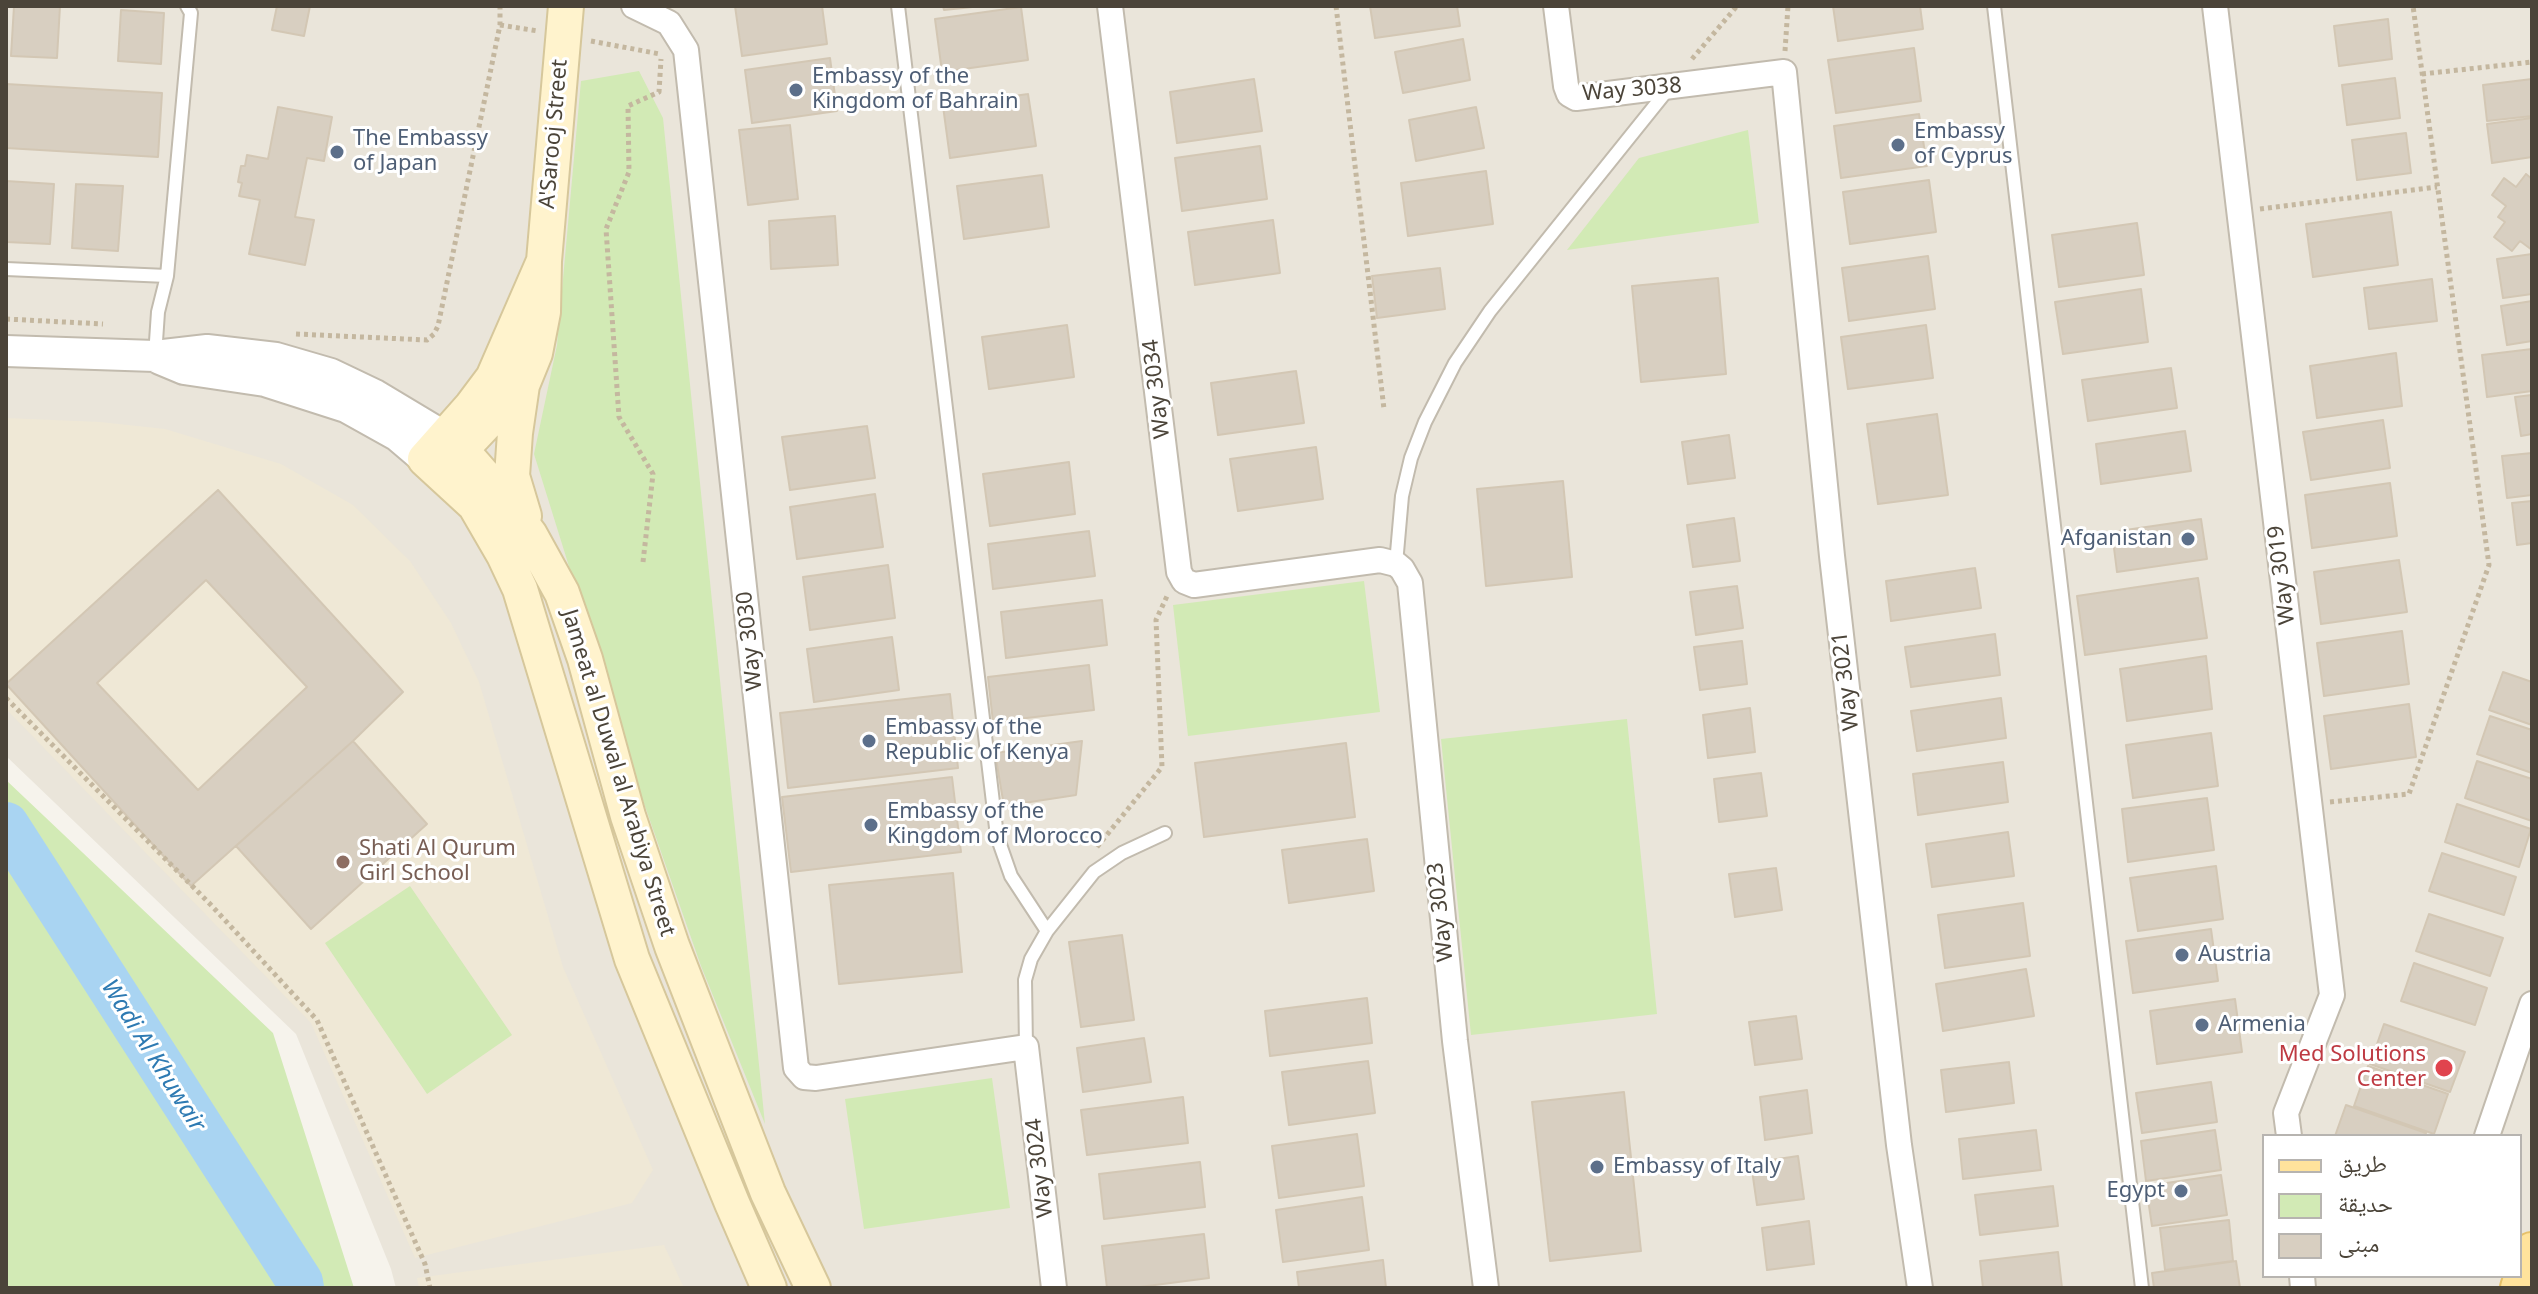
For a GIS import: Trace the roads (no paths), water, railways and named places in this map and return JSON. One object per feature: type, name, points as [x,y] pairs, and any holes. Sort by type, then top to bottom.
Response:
[{"type":"main road","name":"A'Sarooj Street","points":[[443,455],[522,385],[535,353],[541,326],[566,6]]},
{"type":"main road","name":"A'Sarooj Street","points":[[443,455],[493,378],[544,261]]},
{"type":"main road","points":[[522,385],[512,476],[530,535]]},
{"type":"main road","name":"Jameat al Duwal al Arabiya Street","points":[[443,455],[497,491],[530,535],[562,593],[585,659],[628,816],[672,946],[768,1193],[813,1288]]},
{"type":"main road","name":"Jameat al Duwal al Arabiya Street","points":[[443,455],[475,505],[520,589],[632,959],[769,1288]]},
{"type":"street","name":"Way 3030","points":[[634,6],[669,23],[686,50],[796,1068],[804,1077],[816,1078],[1026,1047]]},
{"type":"street","name":"Way 3034","points":[[1110,6],[1179,572],[1184,581],[1194,585],[1384,562]]},
{"type":"street","name":"Way 3038","points":[[1556,6],[1566,86],[1569,94],[1576,98],[1784,72]]},
{"type":"street","name":"Way 3019","points":[[2215,6],[2332,995],[2286,1113],[2289,1134]]},
{"type":"street","name":"Way 3021","points":[[1784,72],[1832,556],[1899,1145],[1920,1288]]},
{"type":"street","name":"Jameat al Duwal al Arabiya Street","points":[[6,351],[156,342],[276,358],[331,374],[375,395],[443,455]]},
{"type":"street","name":"Way 3023","points":[[1384,562],[1402,569],[1410,583],[1455,1041],[1486,1288]]},
{"type":"street","points":[[2488,1134],[2532,1004]]},
{"type":"street","name":"Way 3024","points":[[1026,1047],[1054,1288]]},
{"type":"lane","points":[[156,342],[167,276],[191,13],[187,6]]},
{"type":"lane","points":[[898,6],[997,836],[1011,876],[1047,931]]},
{"type":"lane","points":[[1994,6],[2142,1288]]},
{"type":"lane","points":[[1384,562],[1411,458],[1425,422],[1455,363],[1490,311],[1669,88]]},
{"type":"lane","points":[[6,269],[167,276]]},
{"type":"lane","points":[[1026,1047],[1025,980],[1031,959],[1047,931],[1094,872],[1122,853],[1165,833]]},
{"type":"waterway","name":"Wadi Al Khuwair","points":[[6,825],[301,1288]]},
{"type":"place","name":"Embassy of the Kingdom of Bahrain","points":[[796,90]]},
{"type":"place","name":"Embassy of Cyprus","points":[[1898,145]]},
{"type":"place","name":"The Embassy of Japan","points":[[337,152]]},
{"type":"place","name":"Afganistan","points":[[2188,539]]},
{"type":"place","name":"Embassy of the Republic of Kenya","points":[[869,741]]},
{"type":"place","name":"Embassy of the Kingdom of Morocco","points":[[871,825]]},
{"type":"place","name":"Shati Al Qurum Girl School","points":[[343,862]]},
{"type":"place","name":"Austria","points":[[2182,955]]},
{"type":"place","name":"Armenia","points":[[2202,1025]]},
{"type":"place","name":"Med Solutions Center","points":[[2444,1068]]},
{"type":"place","name":"Embassy of Italy","points":[[1597,1167]]},
{"type":"place","name":"Egypt","points":[[2181,1191]]}]
